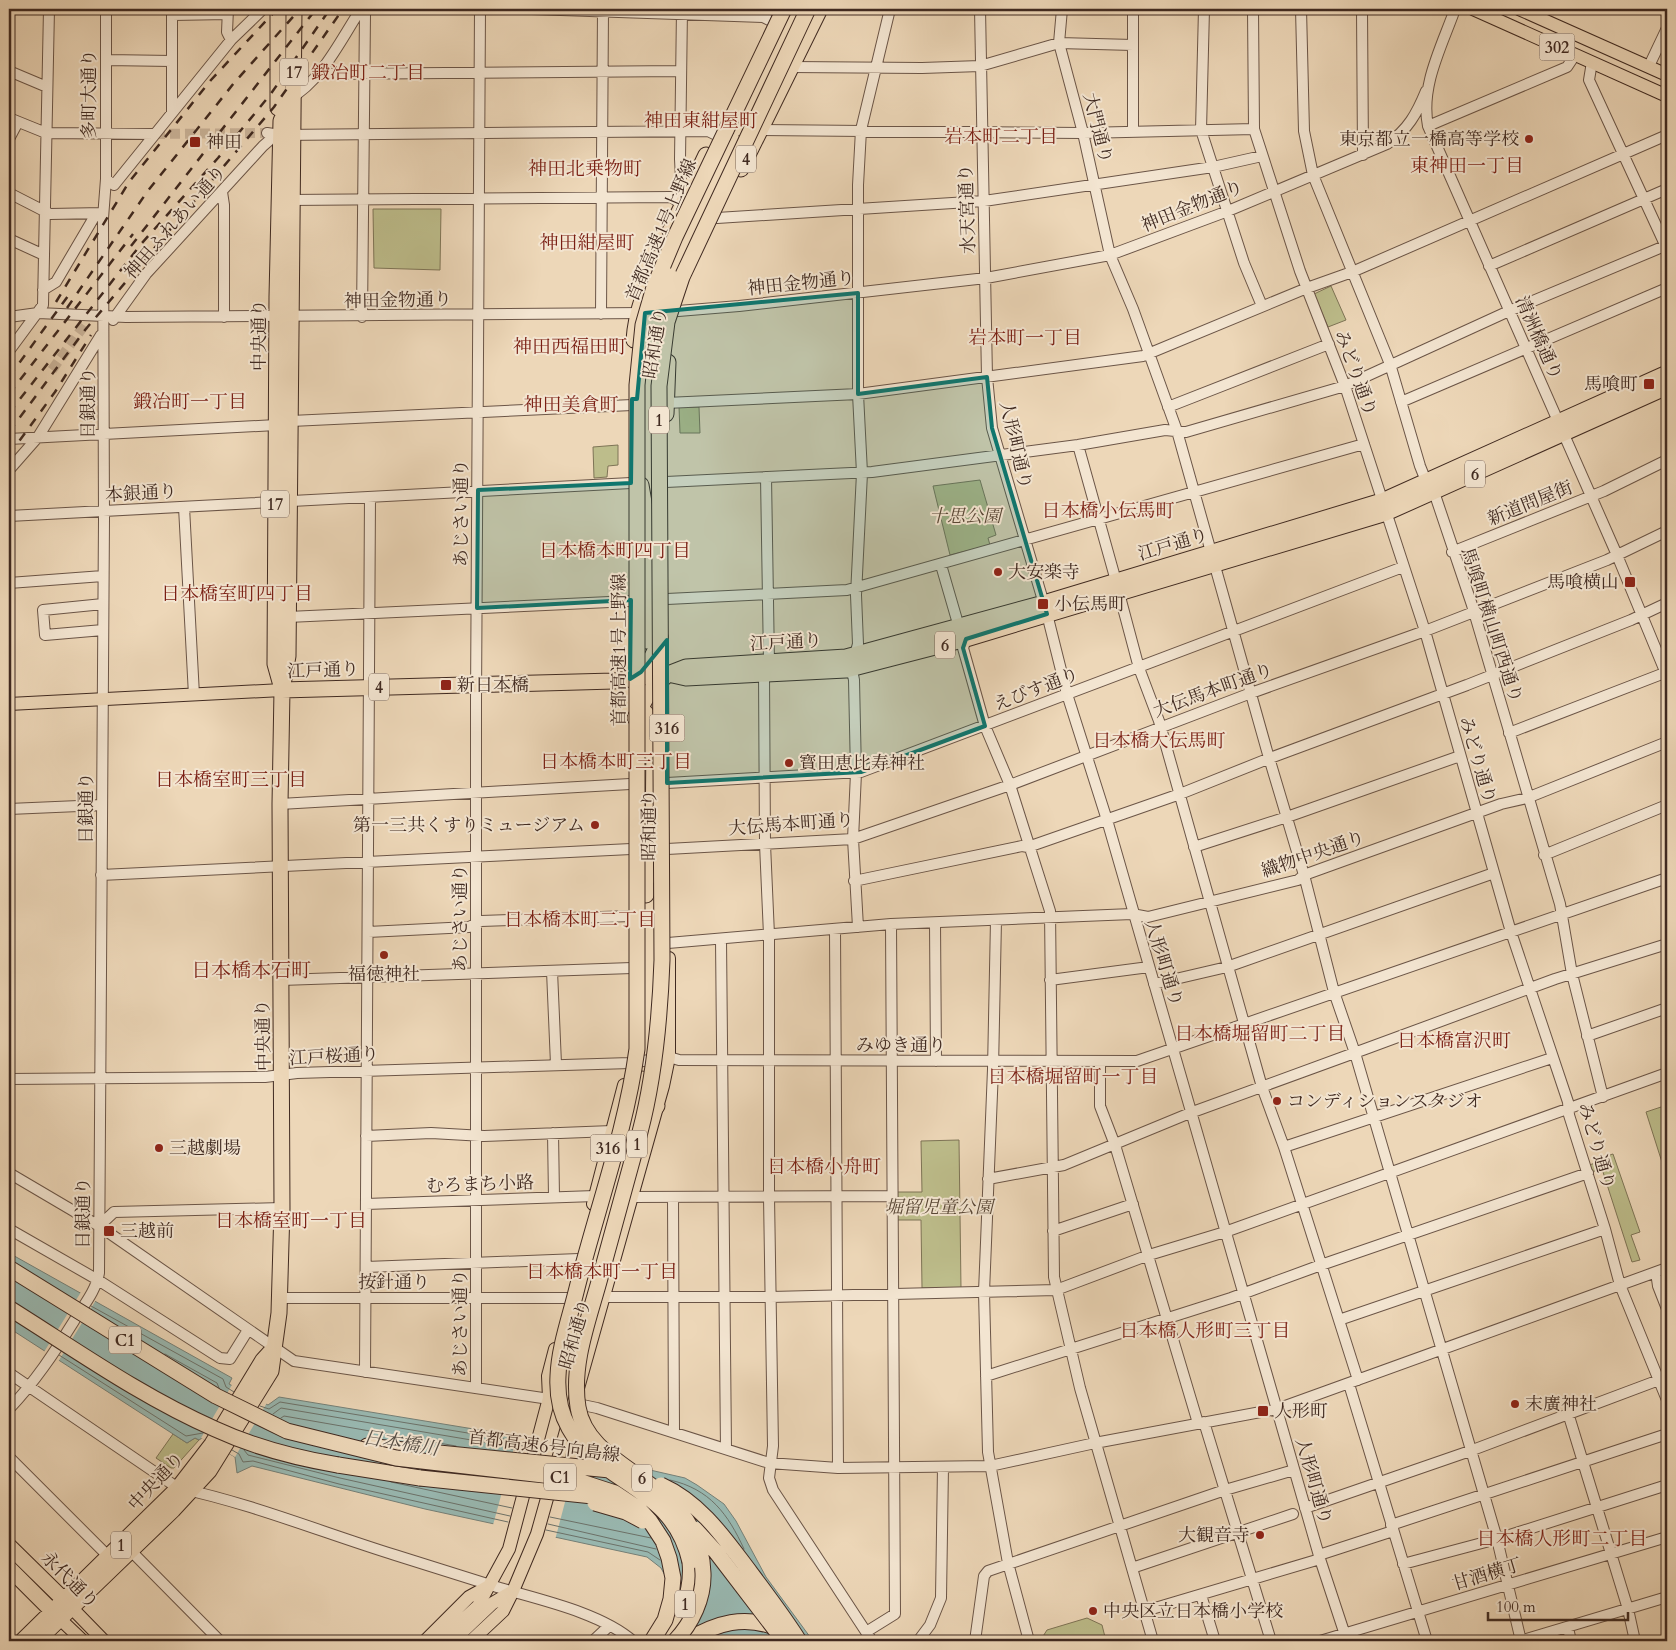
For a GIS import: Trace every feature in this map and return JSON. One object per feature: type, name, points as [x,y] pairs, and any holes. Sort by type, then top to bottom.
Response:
[{"type":"highway","points":[[278,9],[278,112],[281,132]]},
{"type":"highway","name":"中央通り","points":[[288,9],[290,99]]},
{"type":"highway","name":"中央通り","points":[[282,690],[275,664],[284,423],[286,200],[281,132],[290,99],[294,9]]},
{"type":"highway","name":"首都高速1号上野線","points":[[662,1641],[680,1616],[689,1594],[691,1568],[684,1542],[672,1520],[653,1499],[598,1460],[580,1444],[565,1420],[558,1396],[558,1376],[560,1353],[614,1174],[635,1065],[638,1032],[637,385],[641,334],[647,306],[671,246],[784,9]]},
{"type":"highway","points":[[665,242],[691,217],[706,196],[794,9]]},
{"type":"highway","name":"1","points":[[675,1641],[690,1620],[702,1590],[703,1568],[696,1539],[676,1506],[657,1488],[600,1446],[589,1434],[581,1418],[576,1389],[580,1354],[651,1086],[660,1007],[662,821],[659,420],[661,358],[667,322],[682,277],[730,171],[808,9]]},
{"type":"highway","name":"昭和通り","points":[[668,674],[667,604],[659,483],[666,450],[668,356],[677,311],[707,239],[820,9]]},
{"type":"highway","name":"昭和通り","points":[[630,679],[632,405],[634,335],[638,313],[645,288],[682,204],[774,15]]},
{"type":"highway","points":[[652,509],[659,483],[650,386],[651,356],[656,321],[670,276],[682,250],[730,171]]},
{"type":"highway","points":[[657,313],[680,269],[707,239]]},
{"type":"highway","name":"江戸通り","points":[[1562,428],[1667,373]]},
{"type":"highway","name":"江戸通り","points":[[282,690],[630,679],[668,674],[686,678],[766,668],[846,664],[962,633],[1384,507],[1562,428],[1667,387]]},
{"type":"highway","points":[[632,440],[645,508],[649,641],[652,509],[666,450]]},
{"type":"highway","name":"中央通り","points":[[22,1641],[62,1610],[131,1551],[184,1490],[217,1447],[251,1391],[263,1360],[274,1348],[279,1298],[282,1208],[283,1075],[280,804],[282,690],[288,664],[288,618],[282,501]]},
{"type":"highway","points":[[630,679],[641,672],[650,661],[667,604]]},
{"type":"highway","points":[[631,730],[639,709],[650,691],[668,674]]},
{"type":"highway","points":[[632,916],[650,713],[653,852],[668,914]]},
{"type":"highway","points":[[581,1418],[573,1392],[573,1356],[614,1174],[645,1066],[648,1023],[646,895],[638,850]]},
{"type":"highway","points":[[614,1174],[637,1131],[657,1106]]},
{"type":"highway","name":"C1","points":[[9,1268],[242,1411],[287,1431],[404,1459],[569,1478],[606,1489],[623,1498],[639,1509],[654,1526],[666,1550],[671,1566],[673,1584],[670,1606],[654,1641]]},
{"type":"highway","name":"C1","points":[[9,1308],[160,1401],[222,1432],[258,1445],[308,1459],[420,1478],[597,1503],[626,1512],[644,1522],[658,1534],[666,1545],[675,1572],[672,1607],[664,1628],[654,1641]]},
{"type":"highway","name":"首都高速6号向島線","points":[[331,1442],[591,1467],[624,1473],[660,1484],[688,1501],[716,1528],[800,1641]]},
{"type":"highway","name":"6","points":[[420,1478],[594,1495],[639,1502],[666,1511],[686,1522],[709,1543],[784,1641]]},
{"type":"highway","name":"中央通り","points":[[37,1641],[109,1557],[184,1490]]},
{"type":"highway","name":"永代通り","points":[[9,1546],[62,1610]]},
{"type":"highway","name":"永代通り","points":[[9,1568],[62,1610]]},
{"type":"highway","points":[[686,1641],[714,1626],[742,1621],[773,1626],[800,1641]]},
{"type":"main road","name":"302","points":[[1473,9],[1667,96]]},
{"type":"main road","name":"302","points":[[1527,10],[1667,75]]},
{"type":"main road","name":"昭和通り","points":[[471,1641],[503,1611],[537,1534],[606,1297],[669,1057],[668,674]]},
{"type":"main road","name":"昭和通り","points":[[630,679],[630,784],[638,850]]},
{"type":"main road","name":"江戸通り","points":[[9,704],[282,690]]},
{"type":"main road","name":"昭和通り","points":[[440,1641],[478,1606],[505,1558],[514,1532],[549,1398],[548,1376],[630,1063],[633,1031],[632,916]]},
{"type":"main road","name":"昭和通り","points":[[425,1641],[469,1598],[490,1585]]},
{"type":"main road","points":[[453,1641],[493,1603],[513,1591]]},
{"type":"main road","name":"永代通り","points":[[62,1610],[83,1641]]},
{"type":"main road","name":"永代通り","points":[[62,1610],[104,1641]]},
{"type":"street","points":[[9,351],[43,306],[49,9]]},
{"type":"street","name":"多町大通り","points":[[100,214],[106,179],[106,9]]},
{"type":"street","points":[[106,179],[114,185],[231,40],[263,9]]},
{"type":"street","points":[[290,99],[318,74],[361,9],[365,13],[366,74],[362,316]]},
{"type":"street","name":"あじさい通り","points":[[476,1388],[476,685],[481,134],[480,9]]},
{"type":"street","points":[[532,9],[682,11],[763,17],[774,15]]},
{"type":"street","points":[[858,927],[853,839],[856,773],[854,680],[846,664],[858,644],[856,595],[858,587],[862,472],[858,394],[857,209],[861,130],[890,9]]},
{"type":"street","name":"水天宮通り","points":[[980,9],[987,377]]},
{"type":"street","name":"大門通り","points":[[1062,9],[1059,43],[1083,133],[1110,255],[1149,353],[1177,431],[1304,875],[1334,992],[1354,1053],[1497,1539],[1520,1641]]},
{"type":"street","points":[[1133,9],[1133,131]]},
{"type":"street","points":[[1204,9],[1201,130],[1244,262],[1262,306]]},
{"type":"street","name":"みどり通り","points":[[1253,9],[1254,129],[1262,156],[1307,288],[1345,386],[1425,631],[1476,813],[1530,990],[1568,1102],[1568,1109],[1620,1285],[1662,1379],[1667,1400]]},
{"type":"street","name":"馬喰町横山町西通り","points":[[1301,9],[1304,131],[1313,175],[1390,364],[1473,612],[1562,916],[1572,974],[1603,1097]]},
{"type":"street","points":[[1362,9],[1363,155]]},
{"type":"street","name":"清洲橋通り","points":[[1455,9],[1426,91],[1425,111],[1428,126],[1618,555],[1667,673]]},
{"type":"street","points":[[601,314],[603,10]]},
{"type":"street","points":[[172,112],[172,12],[228,11],[227,32],[231,40]]},
{"type":"street","points":[[682,11],[680,72],[682,204]]},
{"type":"street","points":[[1649,66],[1667,28]]},
{"type":"street","points":[[791,67],[980,66],[1059,43],[1133,44]]},
{"type":"street","points":[[1428,126],[1567,67],[1575,55]]},
{"type":"street","points":[[106,60],[172,61]]},
{"type":"street","points":[[659,483],[862,472],[1000,456],[1165,430],[1186,432],[1345,386],[1509,311],[1667,247],[1589,80],[1592,62]]},
{"type":"street","points":[[9,71],[47,87]]},
{"type":"street","points":[[318,74],[680,72]]},
{"type":"street","name":"神田金物通り","points":[[9,317],[38,313],[103,317],[284,317],[657,313],[986,278],[1110,255],[1228,210],[1363,155],[1387,144],[1406,129],[1418,110],[1426,91]]},
{"type":"street","points":[[9,139],[13,120],[46,133],[155,134]]},
{"type":"street","points":[[760,130],[1083,133],[1254,129]]},
{"type":"street","points":[[281,132],[481,134],[708,131],[716,135]]},
{"type":"street","name":"神田ふれあい通り","points":[[9,470],[38,437],[91,354],[102,332],[121,317],[146,274],[263,146],[281,132]]},
{"type":"street","points":[[666,403],[858,394],[1149,353],[1307,288],[1352,272],[1667,135]]},
{"type":"street","points":[[717,218],[984,201],[1213,167],[1262,156]]},
{"type":"street","points":[[1489,266],[1667,190]]},
{"type":"street","points":[[222,192],[224,205],[224,317]]},
{"type":"street","points":[[9,193],[50,214],[100,214]]},
{"type":"street","points":[[286,200],[670,197],[682,204]]},
{"type":"street","points":[[43,290],[56,282],[100,214]]},
{"type":"street","name":"日銀通り","points":[[9,1409],[30,1388],[51,1358],[98,1280],[104,576],[104,357],[100,214]]},
{"type":"street","points":[[9,239],[44,255]]},
{"type":"street","points":[[1402,402],[1667,288]]},
{"type":"street","points":[[1168,407],[1330,344]]},
{"type":"street","points":[[91,354],[95,352],[104,357]]},
{"type":"street","name":"人形町通り","points":[[987,377],[992,428],[1024,540],[1046,608],[1068,694],[1107,820],[1132,914],[1154,984],[1242,1294],[1319,1557],[1346,1638]]},
{"type":"street","points":[[9,439],[632,405]]},
{"type":"street","points":[[667,604],[847,590],[1364,444]]},
{"type":"street","points":[[1078,445],[1100,518],[1139,668],[1160,727],[1180,794],[1211,902],[1227,967],[1246,1024],[1262,1086],[1284,1147],[1339,1320],[1378,1483],[1426,1641]]},
{"type":"street","name":"新道問屋街","points":[[1452,552],[1591,496],[1667,460]]},
{"type":"street","points":[[766,477],[769,595],[766,668],[765,844],[770,935],[769,1197],[773,1446],[769,1478],[773,1490],[872,1641]]},
{"type":"street","name":"本銀通り","points":[[9,516],[631,483]]},
{"type":"street","points":[[365,1372],[370,497]]},
{"type":"street","points":[[184,507],[194,695]]},
{"type":"street","name":"大伝馬本町通り","points":[[667,849],[853,839],[1010,785],[1251,693],[1425,631],[1618,555],[1667,531]]},
{"type":"street","points":[[941,565],[962,633],[963,648],[985,726],[1010,785],[1051,918],[1052,1168],[1056,1290],[1095,1442],[1153,1641]]},
{"type":"street","name":"えびす通り","points":[[667,783],[856,773],[1403,567]]},
{"type":"street","points":[[9,583],[104,576]]},
{"type":"street","points":[[288,618],[631,600]]},
{"type":"street","points":[[854,881],[1022,846],[1028,847],[1107,820],[1443,694],[1642,615],[1667,603]]},
{"type":"street","points":[[103,604],[43,610],[45,635],[103,630]]},
{"type":"street","points":[[1509,733],[1667,673]]},
{"type":"street","name":"織物中央通り","points":[[668,943],[721,940],[891,924],[1132,914],[1148,917],[1298,880],[1304,875],[1501,804],[1527,798],[1667,742]]},
{"type":"street","points":[[1194,847],[1287,817],[1460,756]]},
{"type":"street","points":[[280,804],[630,784]]},
{"type":"street","points":[[9,809],[102,805]]},
{"type":"street","points":[[1544,854],[1667,805]]},
{"type":"street","points":[[101,875],[638,850]]},
{"type":"street","points":[[1154,984],[1227,967],[1494,873]]},
{"type":"street","name":"みゆき通り","points":[[630,1063],[669,1057],[679,1060],[769,1061],[1137,1061],[1334,992],[1562,916],[1667,878]]},
{"type":"street","points":[[368,932],[469,926],[481,921],[632,916]]},
{"type":"street","points":[[996,920],[993,1061],[984,1292],[990,1466],[1008,1563],[1029,1641]]},
{"type":"street","points":[[934,923],[936,1061]]},
{"type":"street","points":[[866,1632],[895,1614],[891,924]]},
{"type":"street","points":[[835,930],[838,1468]]},
{"type":"street","points":[[721,940],[722,1197],[726,1449]]},
{"type":"street","points":[[988,1179],[1052,1168],[1262,1086],[1572,974],[1667,944]]},
{"type":"street","points":[[1050,980],[1149,967]]},
{"type":"street","points":[[281,980],[632,968]]},
{"type":"street","points":[[552,971],[556,1064]]},
{"type":"street","points":[[1587,1036],[1667,1008]]},
{"type":"street","points":[[1284,1147],[1552,1058]]},
{"type":"street","points":[[1100,1062],[1100,1106],[1149,1256],[1165,1319],[1225,1490],[1271,1641]]},
{"type":"street","name":"江戸桜通り","points":[[9,1079],[283,1075],[556,1064],[630,1063]]},
{"type":"street","points":[[606,1297],[770,1297],[1056,1290],[1149,1256],[1225,1232],[1390,1174],[1667,1073]]},
{"type":"street","points":[[366,1136],[431,1133],[475,1135],[612,1131]]},
{"type":"street","points":[[553,1133],[554,1197]]},
{"type":"street","points":[[9,1173],[99,1226],[294,1360],[549,1398],[574,1403],[674,1432],[770,1463],[838,1468],[990,1466],[1095,1442],[1277,1410],[1667,1268]]},
{"type":"street","points":[[986,1376],[1242,1294],[1321,1264],[1588,1173]]},
{"type":"street","name":"むろまち小路","points":[[366,1204],[595,1196]]},
{"type":"street","points":[[673,1196],[675,1297],[674,1432]]},
{"type":"street","points":[[633,1197],[892,1196]]},
{"type":"street","points":[[1053,1231],[1133,1204]]},
{"type":"street","points":[[99,1226],[114,1212],[282,1208]]},
{"type":"street","points":[[9,1228],[98,1280],[220,1358],[230,1358],[234,1355],[248,1330]]},
{"type":"street","points":[[1339,1320],[1605,1229]]},
{"type":"street","points":[[366,1267],[579,1259]]},
{"type":"street","points":[[1656,1272],[1658,1286],[1667,1309]]},
{"type":"street","name":"按針通り","points":[[279,1298],[568,1298]]},
{"type":"street","points":[[9,1373],[184,1490],[210,1494],[303,1526],[490,1585],[531,1596],[609,1626],[633,1641]]},
{"type":"street","points":[[1305,1508],[1470,1451],[1662,1379]]},
{"type":"street","points":[[1568,1413],[1636,1641]]},
{"type":"street","points":[[1145,1611],[1252,1580],[1319,1557],[1483,1493],[1667,1434]]},
{"type":"street","points":[[9,1457],[109,1557]]},
{"type":"street","points":[[918,1641],[930,1625],[941,1598],[943,1467]]},
{"type":"street","points":[[975,1641],[984,1576],[988,1572],[1008,1563],[1121,1528],[1225,1490],[1294,1470]]},
{"type":"street","points":[[1403,1564],[1497,1539],[1667,1485]]},
{"type":"street","points":[[1132,1568],[1293,1514]]},
{"type":"street","name":"甘酒横丁","points":[[1320,1641],[1346,1638],[1418,1612],[1667,1537]]},
{"type":"street","points":[[131,1551],[220,1641]]},
{"type":"street","points":[[1201,1595],[1215,1641]]},
{"type":"street","points":[[1520,1641],[1667,1597]]},
{"type":"street","points":[[593,1641],[609,1626]]},
{"type":"street","points":[[1568,1628],[1570,1641]]},
{"type":"highlighted area","points":[[858,293],[858,394],[987,377],[992,428],[1047,614],[966,639],[963,648],[985,726],[861,772],[667,783],[667,640],[641,672],[630,679],[631,600],[477,608],[478,490],[631,483],[632,399],[637,399],[645,313]]},
{"type":"green space","points":[[373,209],[441,209],[440,270],[374,268]]},
{"type":"green space","points":[[1331,286],[1346,320],[1328,327],[1314,294]]},
{"type":"green space","points":[[679,407],[699,407],[700,433],[680,433]]},
{"type":"green space","points":[[618,445],[618,465],[608,466],[607,477],[594,478],[593,447]]},
{"type":"green space","name":"十思公園","points":[[980,480],[996,535],[988,538],[990,545],[950,555],[933,486]]},
{"type":"green space","points":[[1667,1105],[1667,1178],[1646,1112]]},
{"type":"green space","name":"堀留児童公園","points":[[959,1140],[961,1288],[922,1288],[921,1220],[897,1220],[897,1192],[922,1192],[921,1141]]},
{"type":"green space","points":[[1613,1154],[1640,1232],[1631,1235],[1640,1260],[1632,1262],[1602,1169],[1591,1172],[1589,1165],[1599,1162],[1599,1158]]},
{"type":"green space","points":[[173,1434],[187,1443],[195,1438],[199,1440],[174,1468],[171,1468],[156,1458]]},
{"type":"green space","points":[[1087,1618],[1102,1625],[1106,1641],[1040,1641],[1047,1630]]},
{"type":"water","name":"日本橋川","points":[[9,1253],[232,1378],[229,1384],[268,1405],[279,1397],[510,1435],[510,1438],[685,1478],[724,1504],[736,1521],[766,1577],[813,1641],[700,1641],[661,1568],[647,1557],[425,1509],[252,1466],[237,1473],[235,1457],[202,1438],[199,1440],[195,1438],[187,1443],[9,1328]]},
{"type":"pier","points":[[81,1292],[96,1300],[58,1362],[44,1352]]},
{"type":"pier","points":[[233,1383],[268,1401],[235,1457],[201,1438]]},
{"type":"pier","points":[[517,1437],[578,1453],[555,1540],[493,1525]]},
{"type":"tunnel","points":[[155,134],[267,133]]},
{"type":"tunnel","points":[[52,370],[86,323]]},
{"type":"railway","points":[[56,302],[129,182],[211,80],[277,9]]},
{"type":"railway","points":[[67,308],[147,192],[234,83],[300,9]]},
{"type":"railway","points":[[131,246],[316,9]]},
{"type":"railway","points":[[9,413],[142,243],[218,158],[270,95],[330,9]]},
{"type":"railway","points":[[9,432],[85,330],[274,107],[343,9]]},
{"type":"railway","points":[[9,394],[133,234]]},
{"type":"railway","points":[[9,377],[68,296]]},
{"type":"railway","points":[[9,455],[55,392],[91,335]]},
{"type":"place","name":"東京都立一橋高等学校","points":[[1529,139]]},
{"type":"place","name":"神田","points":[[195,142]]},
{"type":"place","name":"馬喰町","points":[[1649,384]]},
{"type":"place","name":"大安楽寺","points":[[998,572]]},
{"type":"place","name":"馬喰横山","points":[[1630,582]]},
{"type":"place","name":"小伝馬町","points":[[1043,604]]},
{"type":"place","name":"新日本橋","points":[[446,685]]},
{"type":"place","name":"寳田恵比寿神社","points":[[789,763]]},
{"type":"place","name":"第一三共くすりミュージアム","points":[[595,825]]},
{"type":"place","name":"福徳神社","points":[[384,955]]},
{"type":"place","name":"コンディションスタジオ","points":[[1277,1101]]},
{"type":"place","name":"三越劇場","points":[[159,1148]]},
{"type":"place","name":"三越前","points":[[109,1231]]},
{"type":"place","name":"末廣神社","points":[[1515,1404]]},
{"type":"place","name":"人形町","points":[[1263,1411]]},
{"type":"place","name":"大観音寺","points":[[1260,1535]]},
{"type":"place","name":"中央区立日本橋小学校","points":[[1093,1611]]},
{"type":"district","name":"鍛冶町二丁目","points":[[368,72]]},
{"type":"district","name":"神田東紺屋町","points":[[701,120]]},
{"type":"district","name":"岩本町二丁目","points":[[1001,136]]},
{"type":"district","name":"東神田一丁目","points":[[1467,165]]},
{"type":"district","name":"神田北乗物町","points":[[585,168]]},
{"type":"district","name":"神田紺屋町","points":[[587,242]]},
{"type":"district","name":"岩本町一丁目","points":[[1025,337]]},
{"type":"district","name":"神田西福田町","points":[[570,346]]},
{"type":"district","name":"鍛冶町一丁目","points":[[190,401]]},
{"type":"district","name":"神田美倉町","points":[[571,404]]},
{"type":"district","name":"日本橋小伝馬町","points":[[1108,510]]},
{"type":"district","name":"日本橋本町四丁目","points":[[615,550]]},
{"type":"district","name":"日本橋室町四丁目","points":[[237,593]]},
{"type":"district","name":"日本橋大伝馬町","points":[[1159,740]]},
{"type":"district","name":"日本橋本町三丁目","points":[[616,761]]},
{"type":"district","name":"日本橋室町三丁目","points":[[231,779]]},
{"type":"district","name":"日本橋本町二丁目","points":[[580,919]]},
{"type":"district","name":"日本橋本石町","points":[[251,970]]},
{"type":"district","name":"日本橋堀留町二丁目","points":[[1260,1033]]},
{"type":"district","name":"日本橋富沢町","points":[[1454,1040]]},
{"type":"district","name":"日本橋堀留町一丁目","points":[[1073,1076]]},
{"type":"district","name":"日本橋小舟町","points":[[824,1166]]},
{"type":"district","name":"日本橋室町一丁目","points":[[291,1220]]},
{"type":"district","name":"日本橋本町一丁目","points":[[602,1271]]},
{"type":"district","name":"日本橋人形町三丁目","points":[[1205,1330]]},
{"type":"district","name":"日本橋人形町二丁目","points":[[1562,1538]]}]
